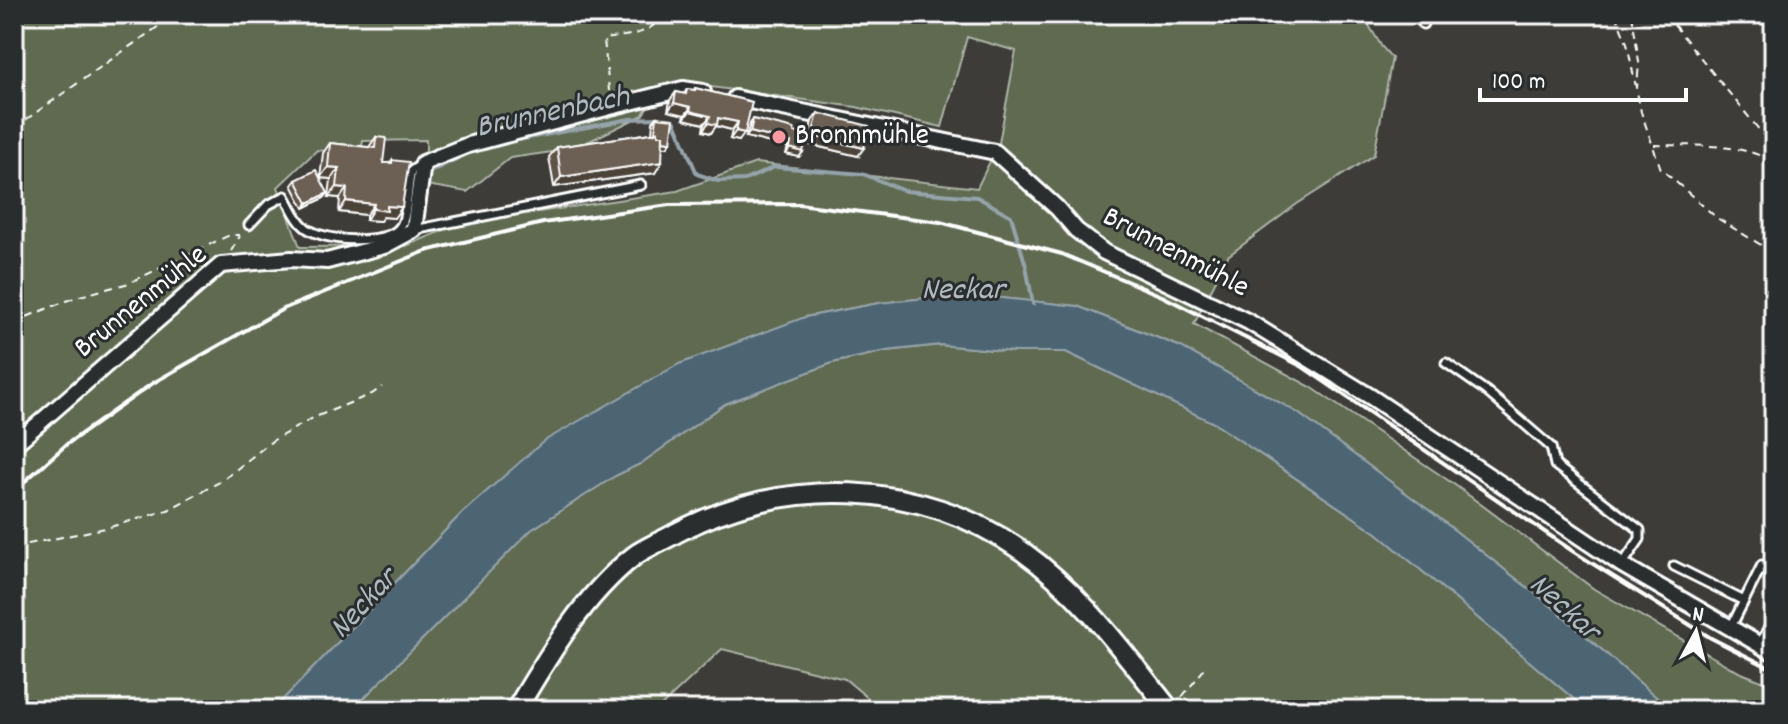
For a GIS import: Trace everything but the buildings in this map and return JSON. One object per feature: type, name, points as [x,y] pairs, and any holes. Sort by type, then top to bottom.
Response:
[{"type":"main road","points":[[516,710],[544,663],[588,604],[635,556],[705,518],[744,504],[800,493],[869,494],[901,499],[936,508],[991,532],[1049,572],[1079,600],[1170,709]]},
{"type":"street","name":"Brunnenmühle","points":[[423,163],[468,145],[683,89],[995,152],[1057,208],[1076,230],[1104,252],[1249,322],[1371,397],[1622,565],[1774,653]]},
{"type":"street","points":[[414,230],[423,163]]},
{"type":"street","name":"Brunnenmühle","points":[[14,445],[221,265],[291,259],[327,261],[384,246],[414,230]]},
{"type":"lane","points":[[1417,14],[1423,24]]},
{"type":"lane","points":[[249,225],[268,205],[285,196],[302,225],[314,233],[328,237],[388,237],[403,223],[411,171],[423,163]]},
{"type":"lane","points":[[414,230],[641,185]]},
{"type":"lane","points":[[1446,363],[1486,391],[1551,447],[1555,465],[1640,530],[1640,539],[1622,565]]},
{"type":"lane","points":[[1730,630],[1762,565]]},
{"type":"lane","points":[[1674,566],[1744,601]]},
{"type":"lane","points":[[1759,645],[1774,619]]},
{"type":"path","points":[[14,128],[176,14]]},
{"type":"path","points":[[610,107],[604,39],[645,32],[657,24],[661,14]]},
{"type":"path","points":[[1615,14],[1627,43],[1641,112],[1661,169],[1717,218],[1774,253]]},
{"type":"path","points":[[1632,14],[1639,62],[1636,90]]},
{"type":"path","points":[[1665,14],[1774,148]]},
{"type":"path","points":[[1652,145],[1740,150],[1774,162]]},
{"type":"path","points":[[14,322],[76,297],[129,283],[230,235],[240,235],[221,265]]},
{"type":"path","points":[[14,547],[110,527],[168,510],[223,480],[272,441],[313,418],[382,387]]},
{"type":"path","points":[[1170,709],[1186,694],[1205,668]]},
{"type":"green space","points":[[14,14],[1362,14],[1392,58],[1374,155],[1297,204],[1228,256],[1194,324],[1311,387],[1455,485],[1594,589],[1739,672],[1774,686],[1774,710],[1671,710],[1556,610],[1298,413],[1181,347],[1077,306],[964,294],[879,303],[805,317],[462,513],[273,710],[14,710]],"holes":[[[967,37],[1016,51],[999,143],[977,188],[756,163],[677,191],[459,224],[406,246],[300,247],[278,187],[317,150],[359,155],[363,141],[426,140],[426,185],[467,192],[510,158],[573,149],[643,115],[648,105],[704,86],[856,107],[942,127]]]},
{"type":"green space","points":[[940,345],[1015,352],[1066,352],[1214,423],[1377,533],[1587,710],[882,710],[845,679],[722,649],[657,710],[352,710],[531,530],[615,476],[640,464],[725,404],[832,363],[886,351]]},
{"type":"water","points":[[964,294],[1077,306],[1181,347],[1298,413],[1556,610],[1671,710],[1587,710],[1377,533],[1214,423],[1066,352],[1015,352],[940,345],[886,351],[832,363],[725,404],[640,464],[615,476],[531,530],[352,710],[273,710],[462,513],[544,441],[679,364],[805,317],[879,303]]},
{"type":"waterway","name":"Brunnenbach","points":[[502,143],[630,119],[658,118]]},
{"type":"waterway","name":"Brunnenbach","points":[[671,121],[675,122],[697,174],[718,181],[745,180],[775,167],[863,174],[905,191],[977,197],[1011,216],[1026,266],[1033,304]]},
{"type":"waterway","name":"Brunnenbach","points":[[426,174],[474,150]]},
{"type":"railway","points":[[14,491],[67,444],[153,383],[283,309],[426,251],[543,223],[669,205],[799,204],[940,222],[1062,254],[1162,296],[1303,367],[1574,552],[1711,638],[1774,670]]},
{"type":"place","name":"Bronnmühle","points":[[779,137]]},
{"type":"water label","name":"Neckar","points":[[963,292]]},
{"type":"water label","name":"Neckar","points":[[365,605]]},
{"type":"water label","name":"Neckar","points":[[1563,609]]}]
